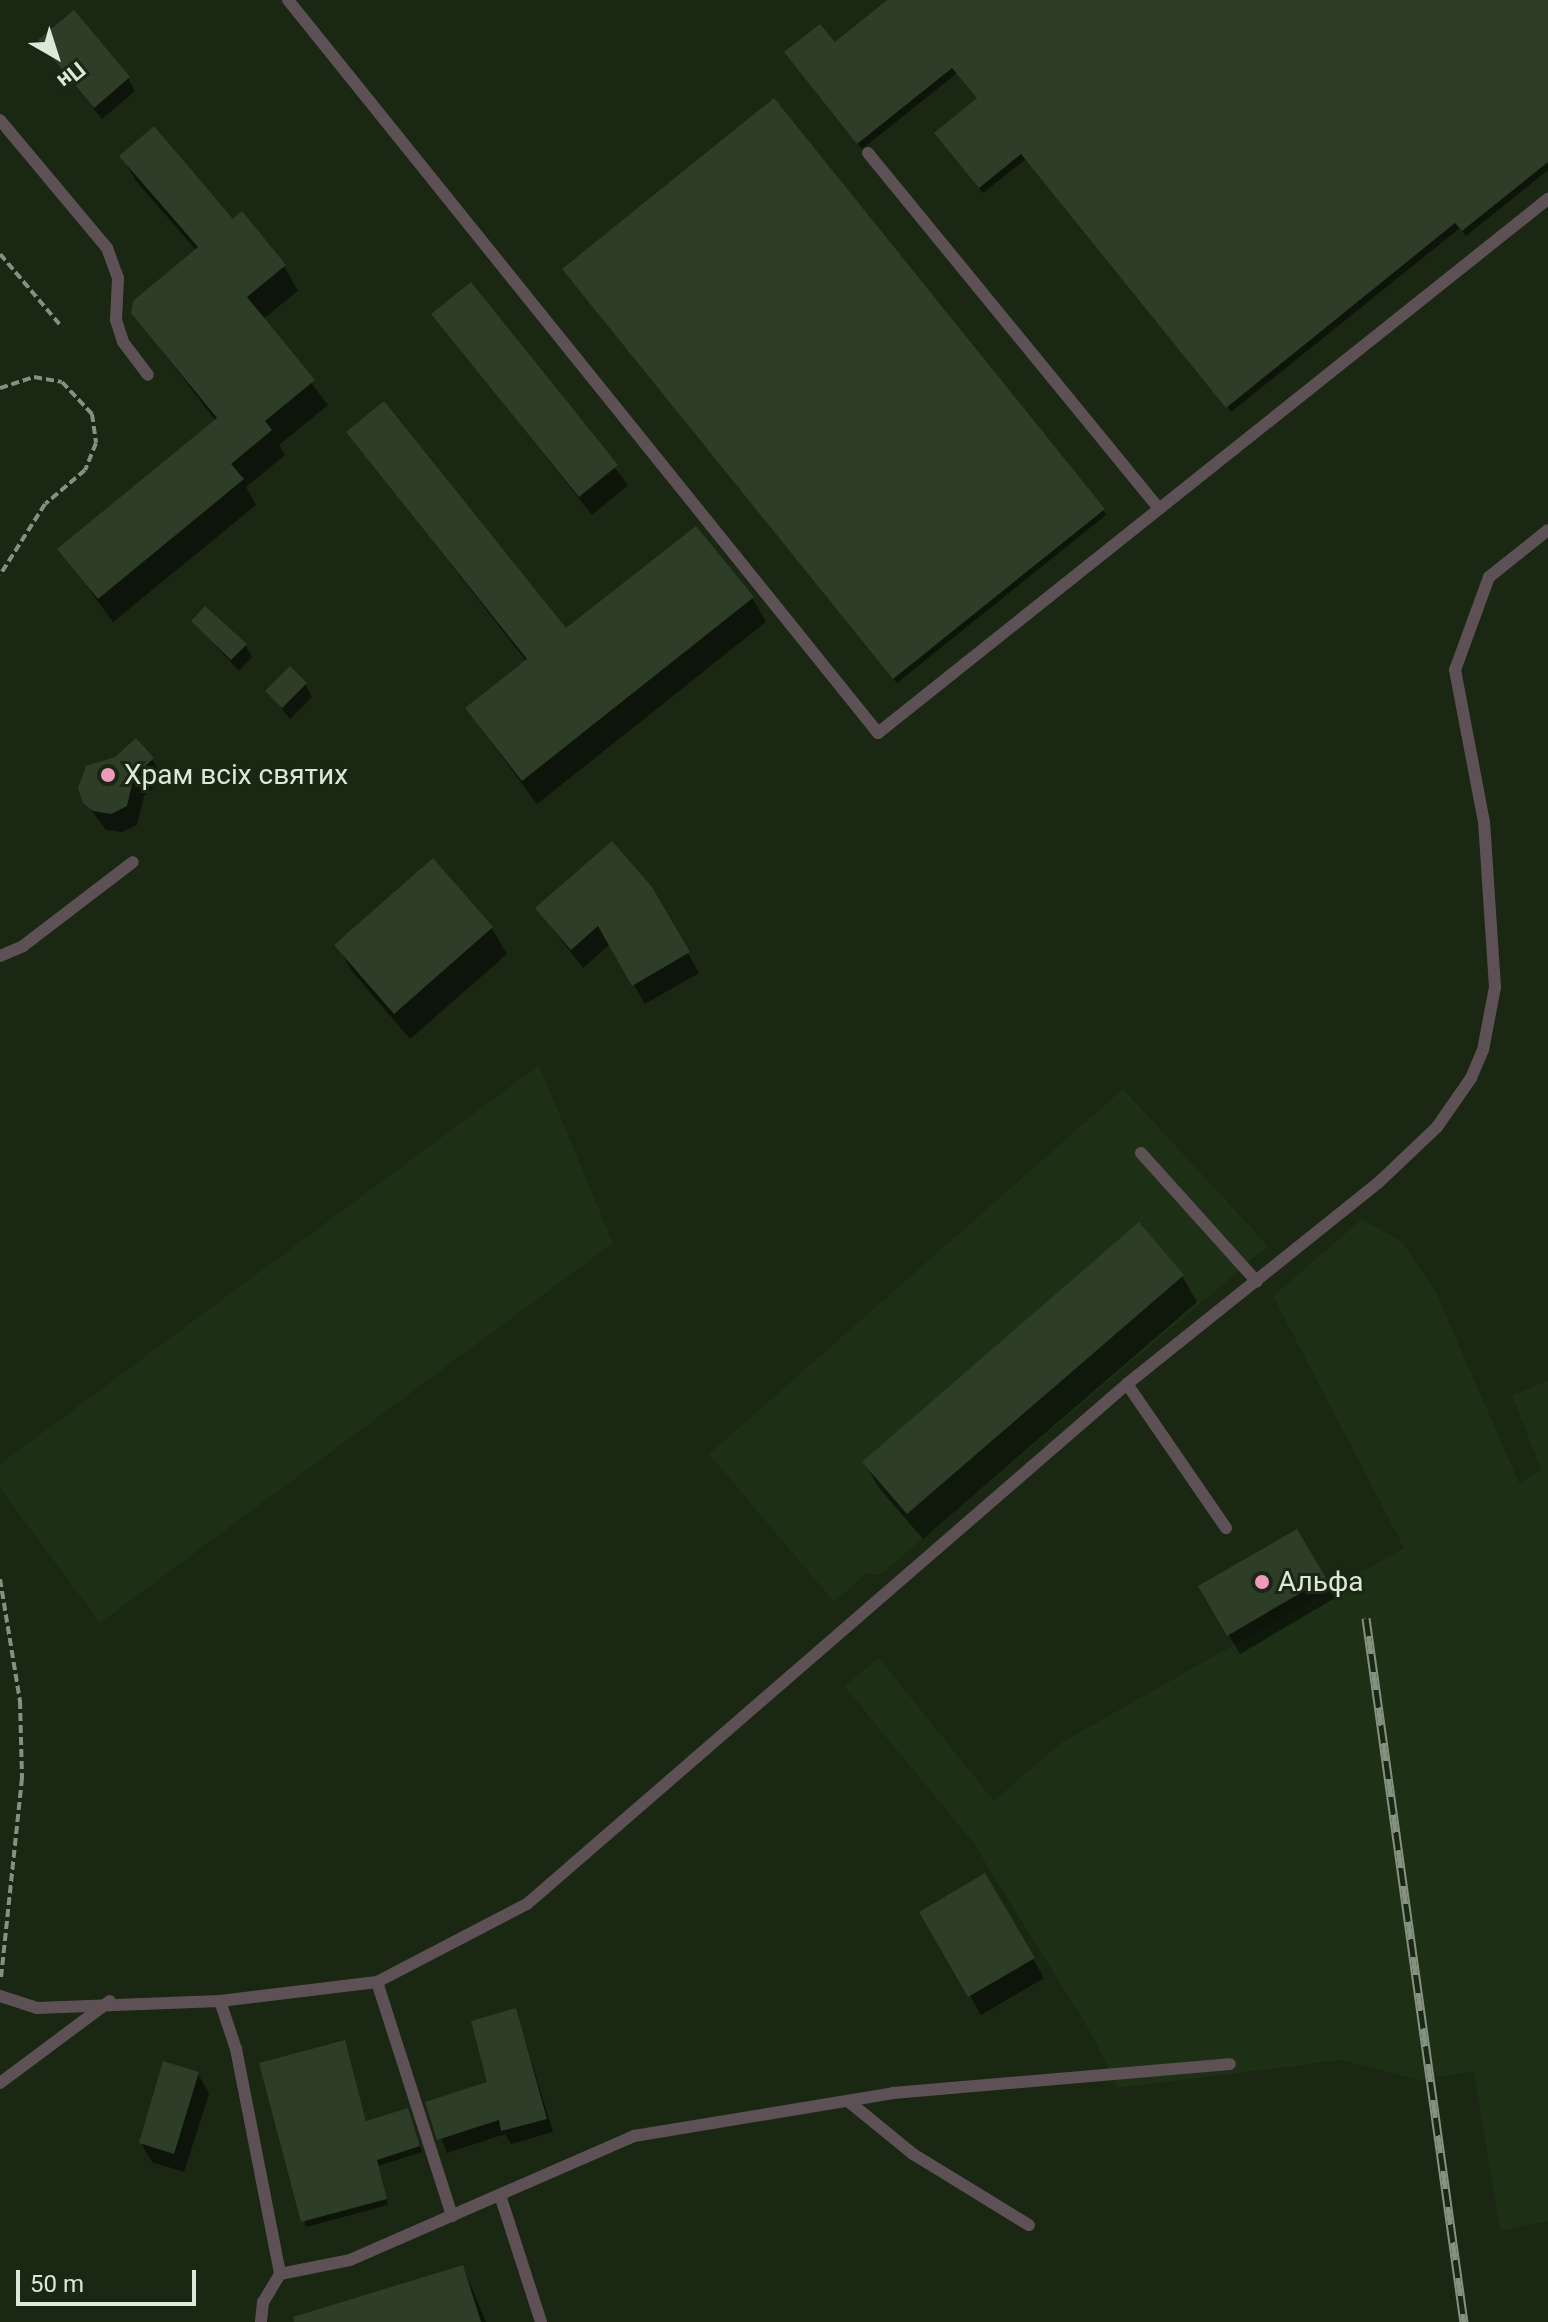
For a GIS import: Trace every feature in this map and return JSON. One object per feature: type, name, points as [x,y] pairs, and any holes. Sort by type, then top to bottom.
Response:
[{"type":"lane","points":[[288,0],[878,733],[1548,199]]},
{"type":"lane","points":[[0,120],[107,248],[118,278],[116,320],[123,342],[148,375]]},
{"type":"lane","points":[[868,153],[1159,509]]},
{"type":"lane","points":[[0,1996],[37,2008],[110,2001],[220,2001],[377,1982],[466,1941],[539,1895],[1127,1384],[1257,1282],[1437,1127],[1471,1078],[1483,1050],[1495,987],[1484,822],[1455,670],[1489,577],[1548,530]]},
{"type":"lane","points":[[0,956],[23,946],[133,862]]},
{"type":"lane","points":[[1141,1153],[1257,1282]]},
{"type":"lane","points":[[1127,1384],[1226,1528]]},
{"type":"lane","points":[[377,1982],[452,2216]]},
{"type":"lane","points":[[0,2083],[110,2001]]},
{"type":"lane","points":[[220,2001],[236,2049],[280,2274],[263,2302],[261,2322]]},
{"type":"lane","points":[[280,2274],[350,2260],[634,2136],[848,2101],[1230,2064]]},
{"type":"lane","points":[[848,2101],[913,2154],[1029,2225]]},
{"type":"lane","points":[[500,2195],[541,2322]]},
{"type":"path","points":[[0,254],[62,327]]},
{"type":"path","points":[[0,388],[34,377],[62,382],[92,414],[96,443],[85,470],[45,504],[0,575]]},
{"type":"path","points":[[0,1579],[20,1701],[22,1778],[0,1984]]},
{"type":"shaded area","points":[[539,1065],[613,1243],[100,1623],[0,1488],[0,1464]]},
{"type":"shaded area","points":[[1123,1089],[1268,1246],[880,1575],[867,1573],[834,1602],[709,1454]]},
{"type":"shaded area","points":[[1362,1219],[1401,1241],[1436,1292],[1519,1483],[1541,1470],[1512,1395],[1548,1381],[1548,2221],[1500,2231],[1474,2071],[1419,2080],[1341,2060],[1117,2088],[1094,2038],[972,1841],[844,1686],[879,1658],[994,1801],[1061,1743],[1404,1548],[1273,1296]]},
{"type":"building","points":[[887,0],[1548,0],[1548,162],[1462,231],[1455,223],[1226,408],[1021,154],[979,188],[934,133],[977,98],[952,68],[857,144],[784,52],[820,24],[835,42]]},
{"type":"building","points":[[74,10],[130,77],[94,108],[38,40]]},
{"type":"building","points":[[774,98],[1105,509],[893,679],[562,269]]},
{"type":"building","points":[[154,126],[233,219],[242,211],[286,265],[247,297],[315,380],[265,421],[272,430],[231,464],[244,479],[98,599],[57,549],[217,418],[131,313],[133,301],[198,247],[119,156]]},
{"type":"building","points":[[471,282],[618,465],[579,497],[431,314]]},
{"type":"building","points":[[384,401],[566,628],[696,526],[754,597],[522,781],[465,708],[527,659],[346,432]]},
{"type":"building","points":[[205,606],[247,644],[231,660],[191,621]]},
{"type":"building","points":[[290,666],[307,683],[282,708],[265,691]]},
{"type":"building","name":"Храм всіх святих","points":[[136,738],[154,758],[134,776],[127,806],[111,814],[93,811],[83,803],[78,788],[86,766],[115,757]]},
{"type":"building","points":[[612,841],[652,887],[690,952],[632,986],[598,926],[571,950],[535,908]]},
{"type":"building","points":[[433,858],[493,927],[394,1014],[334,945]]},
{"type":"building","points":[[1139,1222],[1184,1275],[907,1514],[862,1462]]},
{"type":"building","name":"Альфа","points":[[1297,1529],[1326,1578],[1227,1636],[1198,1586]]},
{"type":"building","points":[[985,1873],[1035,1958],[968,1997],[919,1912]]},
{"type":"building","points":[[516,2008],[547,2119],[501,2131],[499,2120],[437,2140],[425,2102],[487,2082],[471,2021]]},
{"type":"building","points":[[345,2040],[366,2121],[408,2108],[420,2146],[377,2160],[387,2199],[301,2222],[259,2063]]},
{"type":"building","points":[[163,2061],[199,2072],[174,2154],[139,2143]]},
{"type":"building","points":[[463,2265],[481,2322],[294,2322],[293,2317]]},
{"type":"railway","points":[[1366,1618],[1464,2322]]},
{"type":"place","name":"Храм всіх святих","points":[[108,775]]},
{"type":"place","name":"Альфа","points":[[1262,1582]]}]
